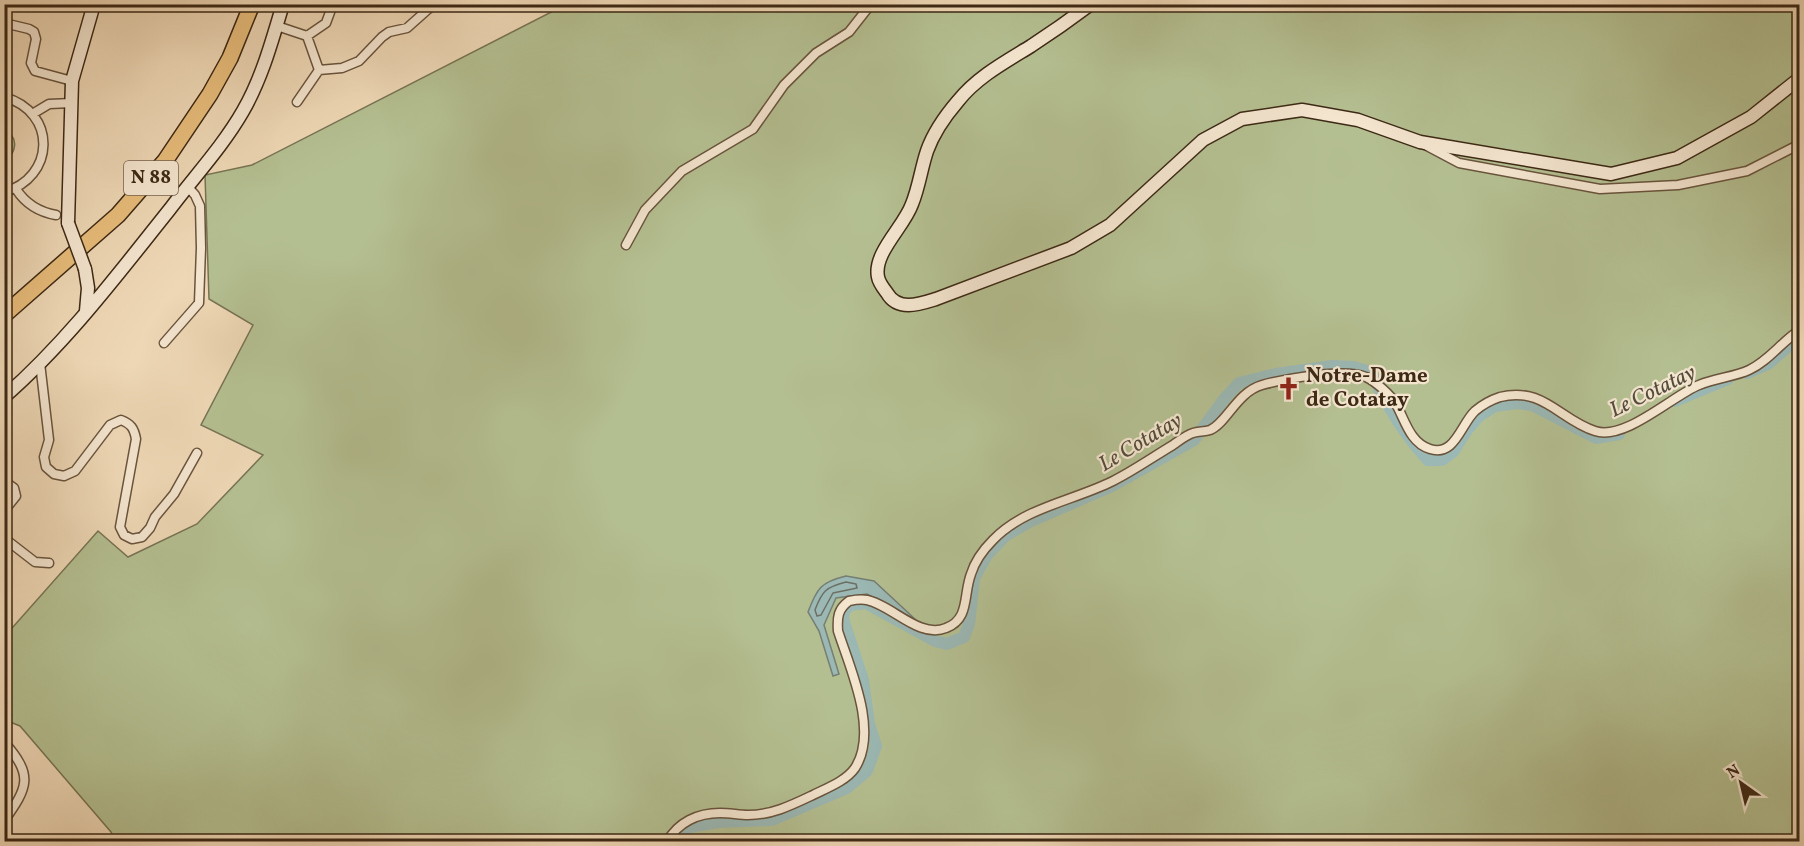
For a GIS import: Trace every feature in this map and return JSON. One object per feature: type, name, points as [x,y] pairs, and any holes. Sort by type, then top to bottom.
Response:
[{"type":"highway","name":"N 88","points":[[4,304],[109,212],[144,173],[180,124],[208,80],[243,4]]},
{"type":"highway","name":"N 88","points":[[4,315],[118,215],[165,161],[210,94],[230,58],[252,4]]},
{"type":"street","points":[[86,311],[86,271],[68,223],[72,81],[94,4]]},
{"type":"street","points":[[4,397],[40,363],[86,311],[188,186],[242,113],[262,71],[283,4]]},
{"type":"street","points":[[307,36],[326,23],[333,4]]},
{"type":"street","points":[[319,70],[342,68],[359,62],[382,37],[389,32],[407,27],[434,4]]},
{"type":"street","points":[[626,245],[645,210],[682,171],[753,129],[791,77],[816,53],[849,32],[871,4]]},
{"type":"street","points":[[1091,4],[1052,33],[978,80],[958,101],[941,125],[927,150],[907,217],[879,259],[878,278],[889,297],[895,302],[907,306],[927,302],[1071,248],[1110,225],[1203,140],[1242,119],[1302,110],[1358,120],[1420,142],[1460,164],[1600,189],[1678,185],[1747,171],[1800,144]]},
{"type":"street","points":[[4,22],[34,32],[36,39],[31,63],[35,71],[72,81]]},
{"type":"street","points":[[277,26],[307,36]]},
{"type":"street","points":[[307,36],[319,70]]},
{"type":"street","points":[[297,102],[319,70]]},
{"type":"street","points":[[1420,142],[1611,174],[1677,158],[1751,117],[1800,78]]},
{"type":"street","points":[[4,97],[23,105],[34,113],[43,132],[42,156],[32,175],[16,189],[4,192]]},
{"type":"street","points":[[34,113],[49,105],[72,103]]},
{"type":"street","points":[[164,343],[199,303],[200,206],[188,186]]},
{"type":"street","points":[[16,189],[28,204],[38,210],[56,215]]},
{"type":"street","points":[[86,271],[104,281],[116,275]]},
{"type":"street","points":[[667,842],[677,828],[700,815],[720,813],[748,815],[777,811],[824,790],[854,770],[863,748],[864,726],[855,682],[837,623],[839,611],[849,601],[867,600],[917,626],[938,631],[956,624],[962,618],[970,574],[992,541],[1004,531],[1032,514],[1114,480],[1193,433],[1214,428],[1244,394],[1258,386],[1308,377],[1344,374],[1366,377],[1384,391],[1396,405],[1414,440],[1431,450],[1444,449],[1455,442],[1472,414],[1490,401],[1519,395],[1543,400],[1568,419],[1596,432],[1614,432],[1633,425],[1684,391],[1702,383],[1750,369],[1789,336],[1800,330]]},
{"type":"street","points":[[40,363],[49,440],[45,457],[46,467],[54,474],[64,476],[75,471],[110,425],[121,420],[129,423],[134,430],[136,439],[120,527],[124,535],[132,539],[142,537],[174,494],[197,453]]},
{"type":"street","points":[[4,481],[14,488],[16,496],[4,511]]},
{"type":"street","points":[[4,538],[35,562],[49,563]]},
{"type":"street","points":[[4,742],[23,768],[25,780],[23,794],[4,822]]},
{"type":"green space","points":[[565,5],[1799,5],[1799,841],[115,841],[111,832],[20,726],[5,720],[5,636],[98,531],[128,557],[197,524],[263,455],[201,425],[253,325],[209,299],[205,175],[252,165]]},
{"type":"green space","points":[[4,130],[12,137],[15,145],[12,154],[5,161]]},
{"type":"water","points":[[846,576],[874,581],[916,620],[867,594],[836,598],[824,625],[839,674],[833,676],[819,631],[808,612],[821,587]]},
{"type":"waterway","name":"Le Cotatay","points":[[1747,373],[1768,364],[1800,336]]},
{"type":"waterway","name":"Le Cotatay","points":[[676,842],[680,832],[695,826],[718,822],[772,820],[847,788],[867,771],[876,746],[869,724],[863,680],[843,619],[844,611],[850,605],[866,603],[935,641],[947,644],[964,637],[969,624],[974,578],[987,555],[1005,536],[1029,522],[1112,486],[1194,440],[1239,383],[1276,374],[1332,366],[1353,367],[1371,372],[1396,419],[1428,460],[1442,460],[1453,452],[1479,416],[1495,406],[1517,403],[1532,405],[1596,438],[1619,434]]},
{"type":"waterway","name":"Le Cotatay","points":[[1675,401],[1728,379]]},
{"type":"place","name":"Notre-Dame de Cotatay","points":[[1288,388]]}]
